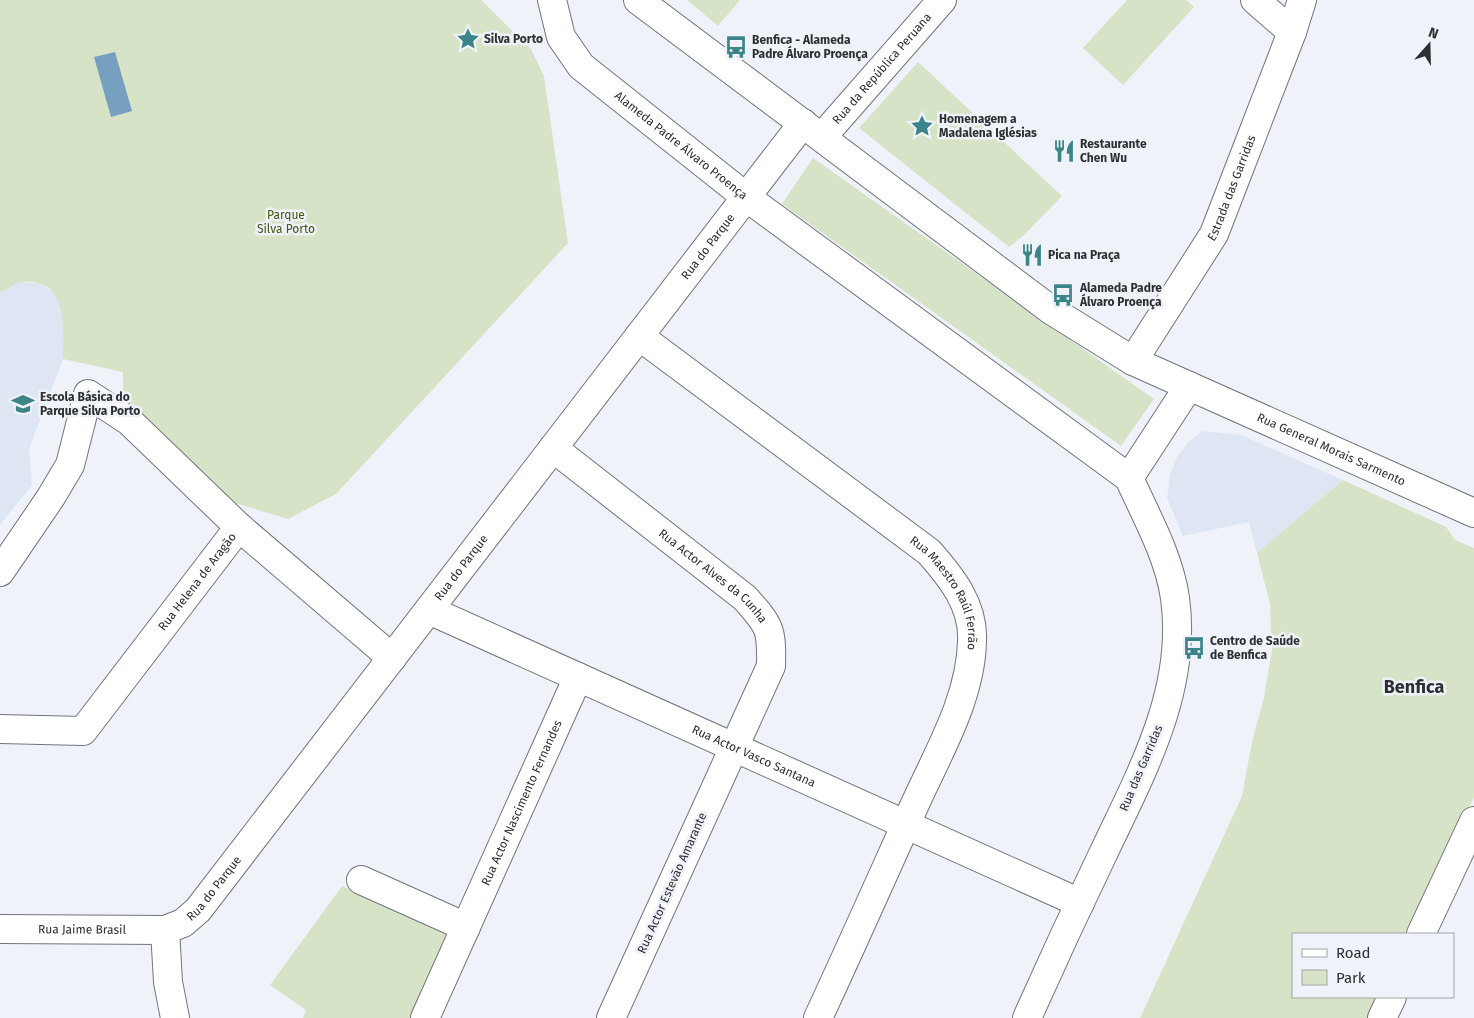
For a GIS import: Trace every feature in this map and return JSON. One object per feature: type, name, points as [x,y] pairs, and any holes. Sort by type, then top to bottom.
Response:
[{"type":"street","name":"Alameda Padre Álvaro Proença","points":[[552,0],[561,37],[581,66],[746,197],[1129,478]]},
{"type":"street","points":[[638,0],[1051,310],[1133,361],[1189,386],[1129,478]]},
{"type":"street","name":"Rua da República Peruana","points":[[812,130],[942,0]]},
{"type":"street","points":[[1255,0],[1292,32]]},
{"type":"street","name":"Estrada das Garridas","points":[[1133,361],[1214,234],[1292,32],[1302,0]]},
{"type":"street","name":"Rua do Parque","points":[[165,930],[184,923],[198,910],[746,197],[812,130]]},
{"type":"street","name":"Rua Maestro Raúl Ferrão","points":[[639,336],[928,552],[954,581],[967,610],[973,640],[968,681],[906,825],[818,1018]]},
{"type":"street","name":"Rua General Morais Sarmento","points":[[1189,386],[1474,513]]},
{"type":"street","points":[[0,572],[51,497],[70,465],[88,394],[129,421],[239,526]]},
{"type":"street","name":"Rua Actor Alves da Cunha","points":[[553,448],[745,598],[761,616],[772,636],[771,666],[733,747]]},
{"type":"street","name":"Rua das Garridas","points":[[1027,1018],[1148,759],[1165,713],[1177,647],[1175,597],[1161,549],[1129,478]]},
{"type":"street","name":"Rua Helena de Aragão","points":[[0,729],[83,730],[239,526],[392,658]]},
{"type":"street","name":"Rua Actor Vasco Santana","points":[[429,610],[1080,903]]},
{"type":"street","name":"Rua Actor Nascimento Fernandes","points":[[425,1018],[578,678]]},
{"type":"street","name":"Rua Actor Estevão Amarante","points":[[611,1018],[733,747]]},
{"type":"street","points":[[1421,933],[1474,821]]},
{"type":"street","points":[[361,880],[466,927]]},
{"type":"street","name":"Rua Jaime Brasil","points":[[0,929],[165,930]]},
{"type":"street","points":[[165,930],[168,982],[175,1018]]},
{"type":"street","points":[[1382,1018],[1392,998]]},
{"type":"shaded area","name":"Escola Básica do Parque Silva Porto","points":[[20,282],[41,284],[57,295],[63,316],[63,359],[29,449],[32,485],[0,525],[0,292]]},
{"type":"shaded area","points":[[1203,431],[1241,435],[1343,480],[1257,553],[1249,522],[1183,536],[1167,498],[1170,475],[1177,457],[1189,441]]},
{"type":"green space","name":"Parque Silva Porto","points":[[0,0],[481,0],[531,49],[544,76],[568,243],[336,494],[288,519],[232,502],[123,404],[123,372],[63,359],[63,332],[60,307],[55,296],[48,288],[37,283],[21,282],[0,292]]},
{"type":"green space","points":[[687,0],[740,0],[718,26]]},
{"type":"green space","points":[[1127,0],[1186,0],[1194,7],[1123,85],[1083,48]]},
{"type":"green space","points":[[918,62],[1062,196],[1023,236],[1009,247],[859,128]]},
{"type":"green space","points":[[813,158],[1154,399],[1121,446],[782,204]]},
{"type":"green space","points":[[1343,480],[1446,527],[1455,540],[1474,548],[1474,797],[1409,933],[1292,933],[1292,998],[1380,998],[1370,1018],[1140,1018],[1242,796],[1252,742],[1264,697],[1272,650],[1270,604],[1257,553]]},
{"type":"green space","points":[[342,886],[453,936],[416,1018],[303,1018],[306,1010],[270,985]]},
{"type":"water","points":[[115,52],[132,111],[111,117],[94,57]]},
{"type":"place","name":"Silva Porto","points":[[468,39]]},
{"type":"place","name":"Benfica - Alameda Padre Álvaro Proença","points":[[736,47]]},
{"type":"place","name":"Homenagem a Madalena Iglésias","points":[[922,126]]},
{"type":"place","name":"Restaurante Chen Wu","points":[[1064,151]]},
{"type":"place","name":"Pica na Praça","points":[[1032,255]]},
{"type":"place","name":"Alameda Padre Álvaro Proença","points":[[1063,295]]},
{"type":"place","name":"Escola Básica do Parque Silva Porto","points":[[23,404]]},
{"type":"place","name":"Centro de Saúde de Benfica","points":[[1194,648]]},
{"type":"district","name":"Benfica","points":[[1414,687]]}]
